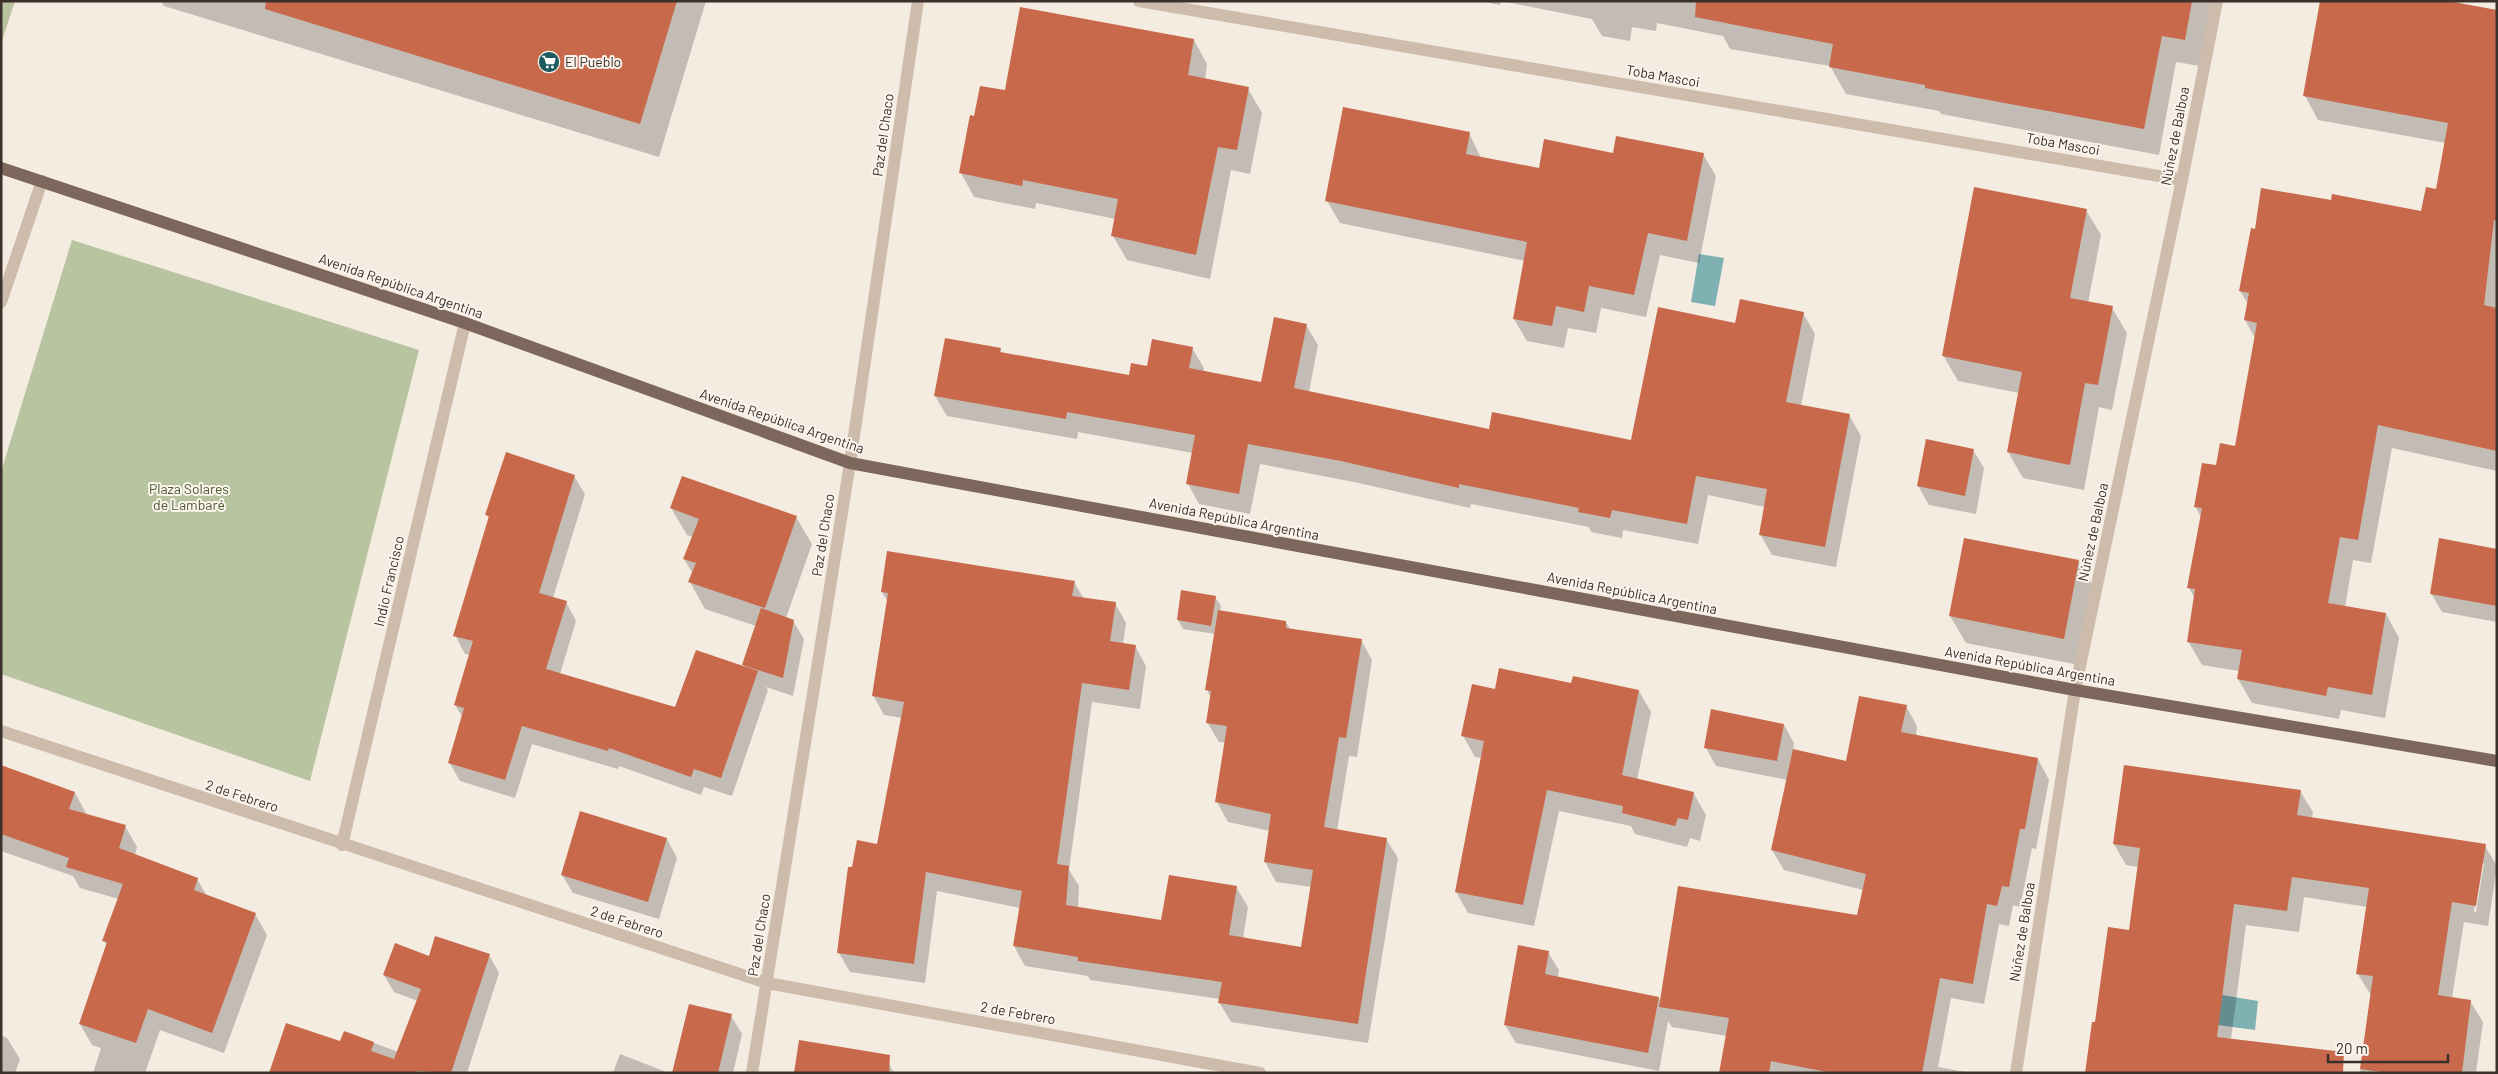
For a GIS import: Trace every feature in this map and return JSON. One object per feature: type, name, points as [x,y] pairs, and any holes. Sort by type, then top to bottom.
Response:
[{"type":"main road","name":"Avenida República Argentina","points":[[1,168],[465,323],[850,463],[2075,690],[2497,761]]},
{"type":"street","name":"Paz del Chaco","points":[[752,1073],[850,463],[918,1]]},
{"type":"street","name":"Toba Mascoi","points":[[1139,1],[2182,180]]},
{"type":"street","name":"Núñez de Balboa","points":[[2016,1073],[2075,690],[2182,180],[2217,1]]},
{"type":"street","points":[[1,302],[42,181]]},
{"type":"street","name":"Indio Francisco","points":[[342,845],[465,323]]},
{"type":"street","name":"2 de Febrero","points":[[1,731],[342,845],[767,983],[1260,1073]]},
{"type":"green space","points":[[1,1],[15,1],[1,44]]},
{"type":"green space","name":"Plaza Solares de Lambaré","points":[[72,240],[419,350],[310,781],[1,674],[1,472]]},
{"type":"water","points":[[1699,254],[1724,258],[1715,306],[1691,302]]},
{"type":"water","points":[[2222,995],[2258,1001],[2255,1030],[2218,1025]]},
{"type":"building","name":"El Pueblo","points":[[266,1],[677,1],[640,124],[265,9]]},
{"type":"building","points":[[1696,1],[2192,1],[2185,40],[2162,36],[2144,129],[1925,88],[1925,85],[1829,67],[1833,44],[1695,17]]},
{"type":"building","points":[[2320,1],[2448,1],[2497,10],[2497,221],[2494,220],[2484,305],[2497,308],[2497,451],[2378,425],[2358,540],[2340,537],[2328,603],[2386,613],[2372,695],[2328,687],[2326,696],[2237,679],[2242,650],[2187,642],[2195,589],[2187,588],[2202,508],[2194,507],[2202,463],[2216,465],[2220,443],[2235,446],[2257,323],[2244,320],[2249,293],[2239,291],[2251,228],[2255,229],[2261,188],[2331,200],[2332,194],[2421,211],[2426,187],[2436,189],[2448,123],[2303,96]]},
{"type":"building","points":[[1020,7],[1194,39],[1188,75],[1249,87],[1237,150],[1218,147],[1196,255],[1111,236],[1118,199],[1023,180],[1022,186],[959,173],[970,115],[974,116],[980,86],[1005,90]]},
{"type":"building","points":[[1343,107],[1470,132],[1466,154],[1539,168],[1544,139],[1613,153],[1616,136],[1704,153],[1687,241],[1648,233],[1634,295],[1589,286],[1584,312],[1556,306],[1552,326],[1513,319],[1527,242],[1325,201]]},
{"type":"building","points":[[1974,187],[2087,209],[2070,298],[2113,306],[2098,385],[2085,383],[2070,465],[2007,452],[2022,372],[1942,356]]},
{"type":"building","points":[[1740,299],[1804,312],[1786,402],[1850,414],[1825,547],[1759,535],[1767,489],[1696,476],[1687,524],[1612,510],[1610,518],[1578,512],[1579,508],[1459,484],[1459,488],[1341,461],[1248,444],[1239,494],[1186,484],[1195,435],[1067,412],[1066,419],[934,396],[945,338],[1001,348],[1000,352],[1129,375],[1131,363],[1147,366],[1152,339],[1193,347],[1189,368],[1261,382],[1274,317],[1307,324],[1294,388],[1489,429],[1492,412],[1631,440],[1658,307],[1735,323]]},
{"type":"building","points":[[1926,439],[1974,449],[1965,496],[1917,486]]},
{"type":"building","points":[[506,452],[575,475],[539,593],[567,601],[546,669],[675,707],[696,650],[758,671],[721,778],[694,769],[691,777],[609,748],[608,751],[522,726],[505,780],[448,763],[464,708],[454,705],[473,641],[453,636],[489,516],[485,515]]},
{"type":"building","points":[[682,476],[797,516],[765,608],[688,582],[696,563],[683,559],[699,519],[670,508]]},
{"type":"building","points":[[1964,538],[2079,560],[2064,639],[1949,616]]},
{"type":"building","points":[[2439,538],[2497,549],[2497,606],[2430,594]]},
{"type":"building","points":[[887,551],[1075,581],[1072,596],[1116,602],[1110,641],[1136,645],[1129,690],[1082,683],[1057,864],[1069,866],[1066,905],[1161,920],[1169,875],[1237,886],[1229,935],[1301,947],[1313,870],[1264,862],[1271,814],[1215,802],[1227,726],[1206,723],[1211,691],[1205,690],[1218,610],[1286,621],[1286,628],[1362,639],[1346,738],[1339,737],[1324,827],[1387,838],[1358,1024],[1218,1003],[1222,982],[1078,961],[1078,957],[1013,946],[1022,891],[926,872],[914,964],[837,953],[848,867],[852,867],[857,840],[877,844],[904,702],[872,696],[888,593],[881,592]]},
{"type":"building","points":[[1181,590],[1216,596],[1211,626],[1177,620]]},
{"type":"building","points":[[761,608],[794,620],[783,678],[742,665]]},
{"type":"building","points":[[1499,668],[1571,683],[1573,676],[1639,690],[1622,775],[1694,792],[1688,820],[1678,818],[1675,826],[1622,813],[1623,806],[1547,790],[1523,905],[1455,892],[1484,741],[1461,736],[1472,684],[1495,689]]},
{"type":"building","points":[[1859,696],[1907,705],[1901,732],[2038,758],[2025,829],[2020,829],[2009,887],[2002,886],[1997,906],[1987,904],[1973,984],[1940,978],[1922,1073],[1832,1073],[1771,1061],[1769,1073],[1719,1073],[1729,1018],[1659,1007],[1678,886],[1857,915],[1866,874],[1771,850],[1793,749],[1846,761]]},
{"type":"building","points":[[1711,709],[1784,724],[1777,761],[1704,748]]},
{"type":"building","points":[[1,765],[75,792],[69,809],[126,825],[119,848],[198,878],[194,890],[256,913],[212,1033],[148,1009],[136,1043],[79,1024],[107,942],[102,941],[123,884],[66,867],[69,858],[1,834]]},
{"type":"building","points":[[2124,765],[2301,790],[2297,815],[2486,844],[2476,906],[2452,902],[2438,995],[2471,1000],[2462,1073],[2388,1073],[2360,1069],[2373,976],[2356,974],[2369,888],[2292,877],[2287,911],[2234,904],[2217,1037],[2344,1052],[2343,1073],[2085,1073],[2092,1022],[2095,1022],[2108,927],[2129,930],[2140,848],[2113,844]]},
{"type":"building","points":[[580,811],[667,838],[648,902],[561,875]]},
{"type":"building","points":[[435,936],[490,954],[451,1073],[416,1071],[416,1073],[269,1073],[286,1023],[340,1041],[344,1031],[374,1042],[371,1051],[394,1059],[421,989],[383,975],[395,943],[429,956]]},
{"type":"building","points":[[1518,945],[1549,951],[1545,974],[1659,997],[1648,1053],[1504,1025]]},
{"type":"building","points":[[689,1004],[732,1014],[718,1073],[672,1073]]},
{"type":"building","points":[[799,1040],[890,1055],[889,1073],[794,1073]]},
{"type":"place","name":"El Pueblo","points":[[549,62]]}]
